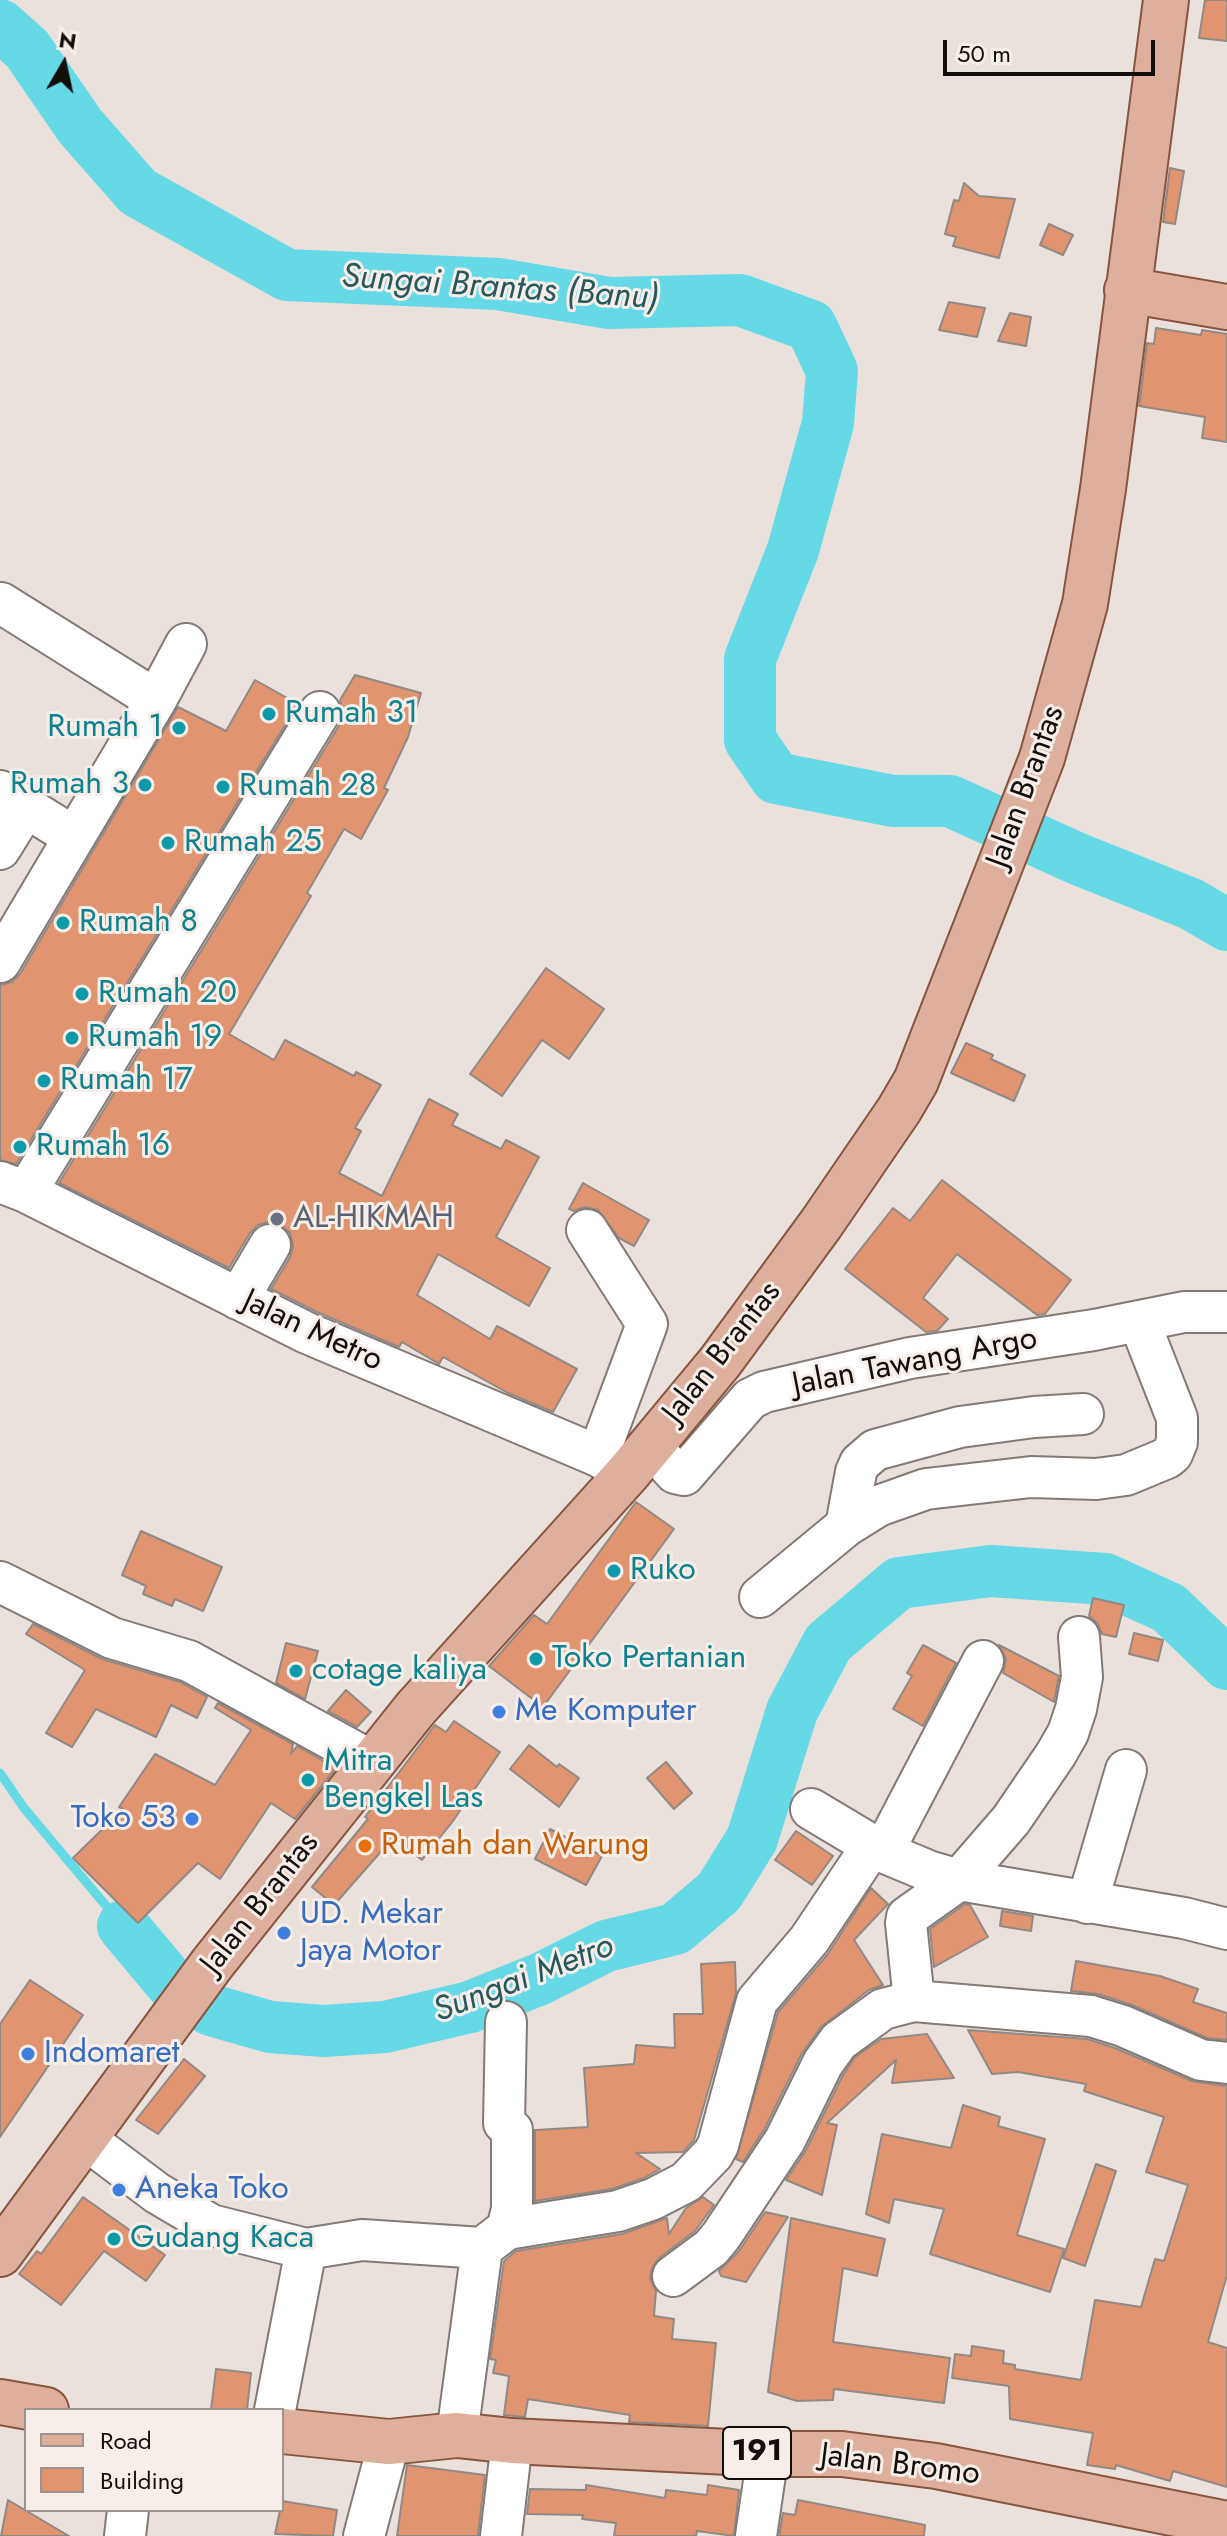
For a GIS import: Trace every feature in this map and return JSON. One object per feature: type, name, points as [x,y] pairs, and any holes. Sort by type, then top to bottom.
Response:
[{"type":"main road","name":"Jalan Brantas","points":[[0,2254],[212,1964],[416,1708],[626,1458],[720,1362],[821,1224],[916,1081],[1042,758],[1085,604],[1103,489],[1166,0]]},
{"type":"main road","points":[[1127,290],[1227,307]]},
{"type":"main road","points":[[0,2402],[34,2408]]},
{"type":"main road","name":"Jalan Bromo","points":[[284,2431],[389,2442],[457,2435],[512,2441],[768,2454],[842,2454],[936,2466],[1227,2524]]},
{"type":"street","points":[[1,603],[156,700]]},
{"type":"street","points":[[0,962],[186,644]]},
{"type":"street","points":[[7,1188],[320,712]]},
{"type":"street","points":[[0,849],[13,799],[74,837]]},
{"type":"street","name":"Jalan Metro","points":[[7,1188],[307,1333],[626,1458]]},
{"type":"street","points":[[587,1230],[647,1324],[626,1458]]},
{"type":"street","points":[[238,1299],[270,1245]]},
{"type":"street","name":"Jalan Tawang Argo","points":[[626,1458],[684,1475],[750,1399],[764,1392],[869,1366],[1184,1312],[1227,1312]]},
{"type":"street","points":[[760,1597],[846,1526],[878,1506],[926,1489],[1031,1477],[1111,1477],[1126,1475],[1167,1458],[1177,1442],[1177,1418],[1139,1321]]},
{"type":"street","points":[[846,1526],[856,1472],[860,1463],[875,1450],[960,1427],[1083,1414]]},
{"type":"street","points":[[0,1582],[112,1638],[189,1661],[373,1762]]},
{"type":"street","points":[[914,2001],[907,1917],[959,1880],[1011,1820],[1068,1733],[1082,1677],[1079,1637]]},
{"type":"street","points":[[84,2138],[157,2193],[211,2225],[306,2249],[362,2240],[495,2238],[618,2211],[653,2199],[686,2182],[718,2145],[757,2001],[809,1940],[878,1849],[983,1661]]},
{"type":"street","points":[[1087,1903],[1126,1770]]},
{"type":"street","points":[[811,1809],[878,1849],[959,1880],[1184,1918],[1227,1929]]},
{"type":"street","points":[[673,2276],[711,2248],[721,2236],[785,2140],[823,2063],[839,2041],[883,2009],[914,2001],[1106,2019],[1201,2060],[1227,2063]]},
{"type":"street","points":[[457,2435],[495,2238],[512,2209],[512,2130],[504,2123],[506,2022]]},
{"type":"street","points":[[275,2408],[306,2249]]},
{"type":"street","points":[[501,2536],[512,2441]]},
{"type":"street","points":[[364,2536],[389,2442]]},
{"type":"street","points":[[756,2536],[768,2454]]},
{"type":"street","points":[[125,2536],[128,2512]]},
{"type":"building","points":[[1205,0],[1227,0],[1227,41],[1199,38]]},
{"type":"building","points":[[1170,168],[1184,171],[1175,224],[1163,222]]},
{"type":"building","points":[[964,183],[979,196],[1015,199],[999,258],[953,246],[956,237],[945,234],[954,200],[959,201]]},
{"type":"building","points":[[1049,224],[1073,235],[1063,255],[1040,245]]},
{"type":"building","points":[[949,302],[985,308],[977,337],[939,330]]},
{"type":"building","points":[[1010,313],[1031,317],[1026,346],[998,341]]},
{"type":"building","points":[[1156,328],[1201,335],[1202,330],[1227,334],[1227,442],[1202,438],[1205,417],[1139,406],[1147,343],[1154,344]]},
{"type":"building","points":[[355,675],[421,693],[408,737],[384,788],[388,790],[361,839],[344,829],[307,893],[311,896],[229,1034],[274,1060],[285,1040],[354,1076],[356,1072],[381,1085],[355,1128],[361,1131],[339,1173],[382,1196],[429,1099],[458,1114],[452,1125],[501,1149],[506,1140],[539,1157],[496,1237],[550,1268],[529,1306],[438,1254],[417,1295],[490,1339],[497,1326],[577,1369],[553,1412],[508,1393],[443,1357],[439,1364],[402,1342],[399,1347],[271,1289],[293,1246],[290,1233],[281,1225],[269,1222],[258,1225],[229,1268],[59,1183],[340,724],[343,712],[340,700]]},
{"type":"building","points":[[255,680],[298,704],[16,1164],[0,1160],[0,985],[12,982],[20,974],[178,707],[226,731]]},
{"type":"building","points":[[546,968],[604,1009],[569,1059],[542,1040],[502,1096],[470,1074]]},
{"type":"building","points":[[966,1043],[1025,1075],[1014,1101],[951,1073]]},
{"type":"building","points":[[942,1180],[1071,1280],[1045,1314],[1037,1315],[957,1254],[923,1298],[948,1319],[937,1331],[926,1332],[845,1269],[893,1208],[910,1221]]},
{"type":"building","points":[[583,1183],[649,1220],[634,1246],[619,1238],[598,1210],[585,1207],[574,1211],[569,1209]]},
{"type":"building","points":[[636,1502],[674,1529],[543,1707],[489,1666],[534,1615],[547,1624]]},
{"type":"building","points":[[141,1531],[222,1567],[203,1611],[175,1599],[172,1606],[143,1594],[146,1586],[122,1575]]},
{"type":"building","points":[[1093,1598],[1124,1605],[1116,1637],[1102,1634],[1089,1616]]},
{"type":"building","points":[[33,1624],[102,1659],[180,1682],[207,1697],[197,1718],[171,1705],[156,1737],[96,1709],[72,1747],[46,1733],[85,1670],[26,1634]]},
{"type":"building","points":[[1134,1633],[1163,1640],[1158,1661],[1129,1654]]},
{"type":"building","name":"cotage kaliya","points":[[286,1643],[318,1651],[305,1699],[276,1683]]},
{"type":"building","points":[[923,1645],[956,1663],[923,1726],[893,1709],[912,1676],[907,1673]]},
{"type":"building","points":[[999,1645],[1059,1676],[1054,1702],[1003,1673],[1006,1659]]},
{"type":"building","points":[[346,1690],[371,1712],[357,1727],[328,1711]]},
{"type":"building","points":[[218,1703],[293,1744],[291,1754],[297,1746],[336,1768],[295,1819],[271,1803],[220,1879],[198,1863],[138,1923],[73,1858],[123,1809],[119,1807],[155,1754],[215,1785],[251,1730],[215,1708]]},
{"type":"building","points":[[454,1721],[500,1752],[422,1860],[393,1838],[334,1905],[312,1887],[368,1819],[365,1817],[435,1725],[446,1732]]},
{"type":"building","points":[[529,1745],[557,1767],[559,1764],[579,1778],[559,1807],[510,1769]]},
{"type":"building","points":[[666,1762],[692,1793],[674,1809],[647,1778]]},
{"type":"building","points":[[550,1829],[602,1856],[586,1885],[535,1859]]},
{"type":"building","points":[[796,1831],[833,1856],[812,1885],[775,1860]]},
{"type":"building","points":[[871,1888],[888,1904],[854,1940],[883,1985],[869,1990],[821,2027],[802,2053],[765,2128],[743,2162],[736,2159],[778,2012],[827,1955]]},
{"type":"building","points":[[965,1904],[970,1905],[988,1937],[934,1967],[930,1929]]},
{"type":"building","points":[[1002,1911],[1033,1916],[1031,1931],[1000,1926]]},
{"type":"building","points":[[1076,1961],[1160,1976],[1198,1989],[1193,2002],[1227,2013],[1227,2040],[1207,2038],[1132,2005],[1098,1994],[1071,1991]]},
{"type":"building","points":[[735,1962],[736,1993],[694,2140],[683,2152],[636,2153],[660,2169],[644,2178],[612,2189],[535,2201],[535,2130],[588,2127],[584,2068],[634,2064],[636,2045],[675,2048],[674,2014],[703,2014],[701,1964]]},
{"type":"building","name":"Indomaret","points":[[30,1980],[83,2015],[0,2137],[0,2024]]},
{"type":"building","points":[[968,2030],[1087,2039],[1192,2081],[1227,2086],[1227,2275],[1208,2342],[1227,2348],[1227,2487],[1173,2471],[1170,2481],[1116,2465],[1115,2469],[1087,2465],[1093,2433],[1010,2419],[1009,2386],[952,2378],[955,2354],[971,2356],[972,2346],[1004,2351],[1003,2363],[1015,2365],[1015,2369],[1081,2380],[1095,2300],[1141,2307],[1155,2259],[1164,2261],[1188,2185],[1146,2172],[1164,2117],[1084,2091],[1086,2084],[1018,2072],[992,2074]]},
{"type":"building","points":[[927,2034],[954,2078],[892,2083],[896,2060],[827,2123],[837,2125],[822,2195],[786,2180],[806,2150],[855,2057],[881,2039]]},
{"type":"building","points":[[184,2059],[205,2076],[158,2134],[136,2120]]},
{"type":"building","points":[[963,2105],[1000,2117],[998,2126],[1045,2139],[1017,2235],[1064,2249],[1050,2292],[930,2254],[944,2209],[894,2199],[889,2223],[866,2214],[882,2134],[951,2148]]},
{"type":"building","points":[[1096,2164],[1116,2171],[1085,2266],[1063,2258]]},
{"type":"building","points":[[83,2197],[165,2255],[146,2281],[104,2251],[61,2305],[19,2274],[37,2251],[41,2254]]},
{"type":"building","points":[[703,2197],[714,2205],[695,2231],[659,2258],[650,2278],[656,2291],[654,2316],[674,2319],[672,2339],[716,2343],[708,2426],[629,2422],[630,2415],[528,2399],[525,2417],[504,2415],[509,2376],[493,2373],[496,2360],[490,2359],[504,2261],[516,2251],[622,2234],[667,2218],[669,2234],[686,2208]]},
{"type":"building","points":[[765,2212],[788,2217],[746,2282],[721,2276],[719,2271],[739,2251]]},
{"type":"building","points":[[791,2218],[885,2239],[877,2276],[843,2268],[833,2342],[950,2358],[944,2403],[834,2389],[833,2400],[797,2401],[768,2392]]},
{"type":"building","points":[[216,2369],[251,2373],[247,2408],[211,2408]]},
{"type":"building","points":[[407,2465],[485,2475],[478,2536],[397,2536]]},
{"type":"building","points":[[586,2485],[665,2498],[666,2490],[707,2495],[708,2485],[739,2490],[734,2536],[697,2531],[696,2536],[614,2536],[616,2523],[582,2519],[583,2515],[527,2514],[530,2489],[586,2490]]},
{"type":"building","points":[[8,2500],[69,2536],[1,2536]]},
{"type":"building","points":[[798,2500],[925,2525],[924,2536],[779,2536],[783,2513],[795,2515]]},
{"type":"building","points":[[284,2501],[337,2510],[333,2536],[275,2534],[280,2512],[284,2512]]},
{"type":"waterway","name":"Sungai Brantas (Banu)","points":[[0,25],[27,49],[80,126],[138,192],[287,275],[498,284],[609,303],[740,300],[811,326],[832,371],[828,423],[793,550],[750,659],[750,740],[776,778],[893,801],[950,801],[1078,859],[1191,904],[1227,925]]},
{"type":"waterway","name":"Sungai Brantas (Banu)","points":[[123,1926],[175,1988],[211,2010],[270,2027],[324,2031],[385,2027],[470,2007],[540,1979],[606,1946],[675,1929],[719,1892],[752,1839],[792,1711],[828,1643],[899,1583],[991,1571],[1105,1579],[1169,1608],[1227,1664]]},
{"type":"waterway","points":[[0,1773],[24,1808],[123,1926]]},
{"type":"place","name":"Rumah 31","points":[[269,714]]},
{"type":"place","name":"Rumah 1","points":[[179,728]]},
{"type":"place","name":"Rumah 3","points":[[145,785]]},
{"type":"place","name":"Rumah 28","points":[[223,787]]},
{"type":"place","name":"Rumah 25","points":[[168,843]]},
{"type":"place","name":"Rumah 8","points":[[63,923]]},
{"type":"place","name":"Rumah 20","points":[[82,994]]},
{"type":"place","name":"Rumah 19","points":[[72,1038]]},
{"type":"place","name":"Rumah 17","points":[[44,1081]]},
{"type":"place","name":"Rumah 16","points":[[20,1147]]},
{"type":"place","name":"AL-HIKMAH","points":[[277,1219]]},
{"type":"place","name":"Ruko","points":[[614,1571]]},
{"type":"place","name":"Toko Pertanian","points":[[536,1659]]},
{"type":"place","name":"cotage kaliya","points":[[296,1671]]},
{"type":"place","name":"Me Komputer","points":[[499,1712]]},
{"type":"place","name":"Mitra Bengkel Las","points":[[308,1780]]},
{"type":"place","name":"Toko 53","points":[[192,1819]]},
{"type":"place","name":"Rumah dan Warung","points":[[365,1846]]},
{"type":"place","name":"UD. Mekar Jaya Motor","points":[[284,1933]]},
{"type":"place","name":"Indomaret","points":[[28,2054]]},
{"type":"place","name":"Aneka Toko","points":[[119,2190]]},
{"type":"place","name":"Gudang Kaca","points":[[114,2239]]},
{"type":"water label","name":"Sungai Metro","points":[[524,1980]]}]
